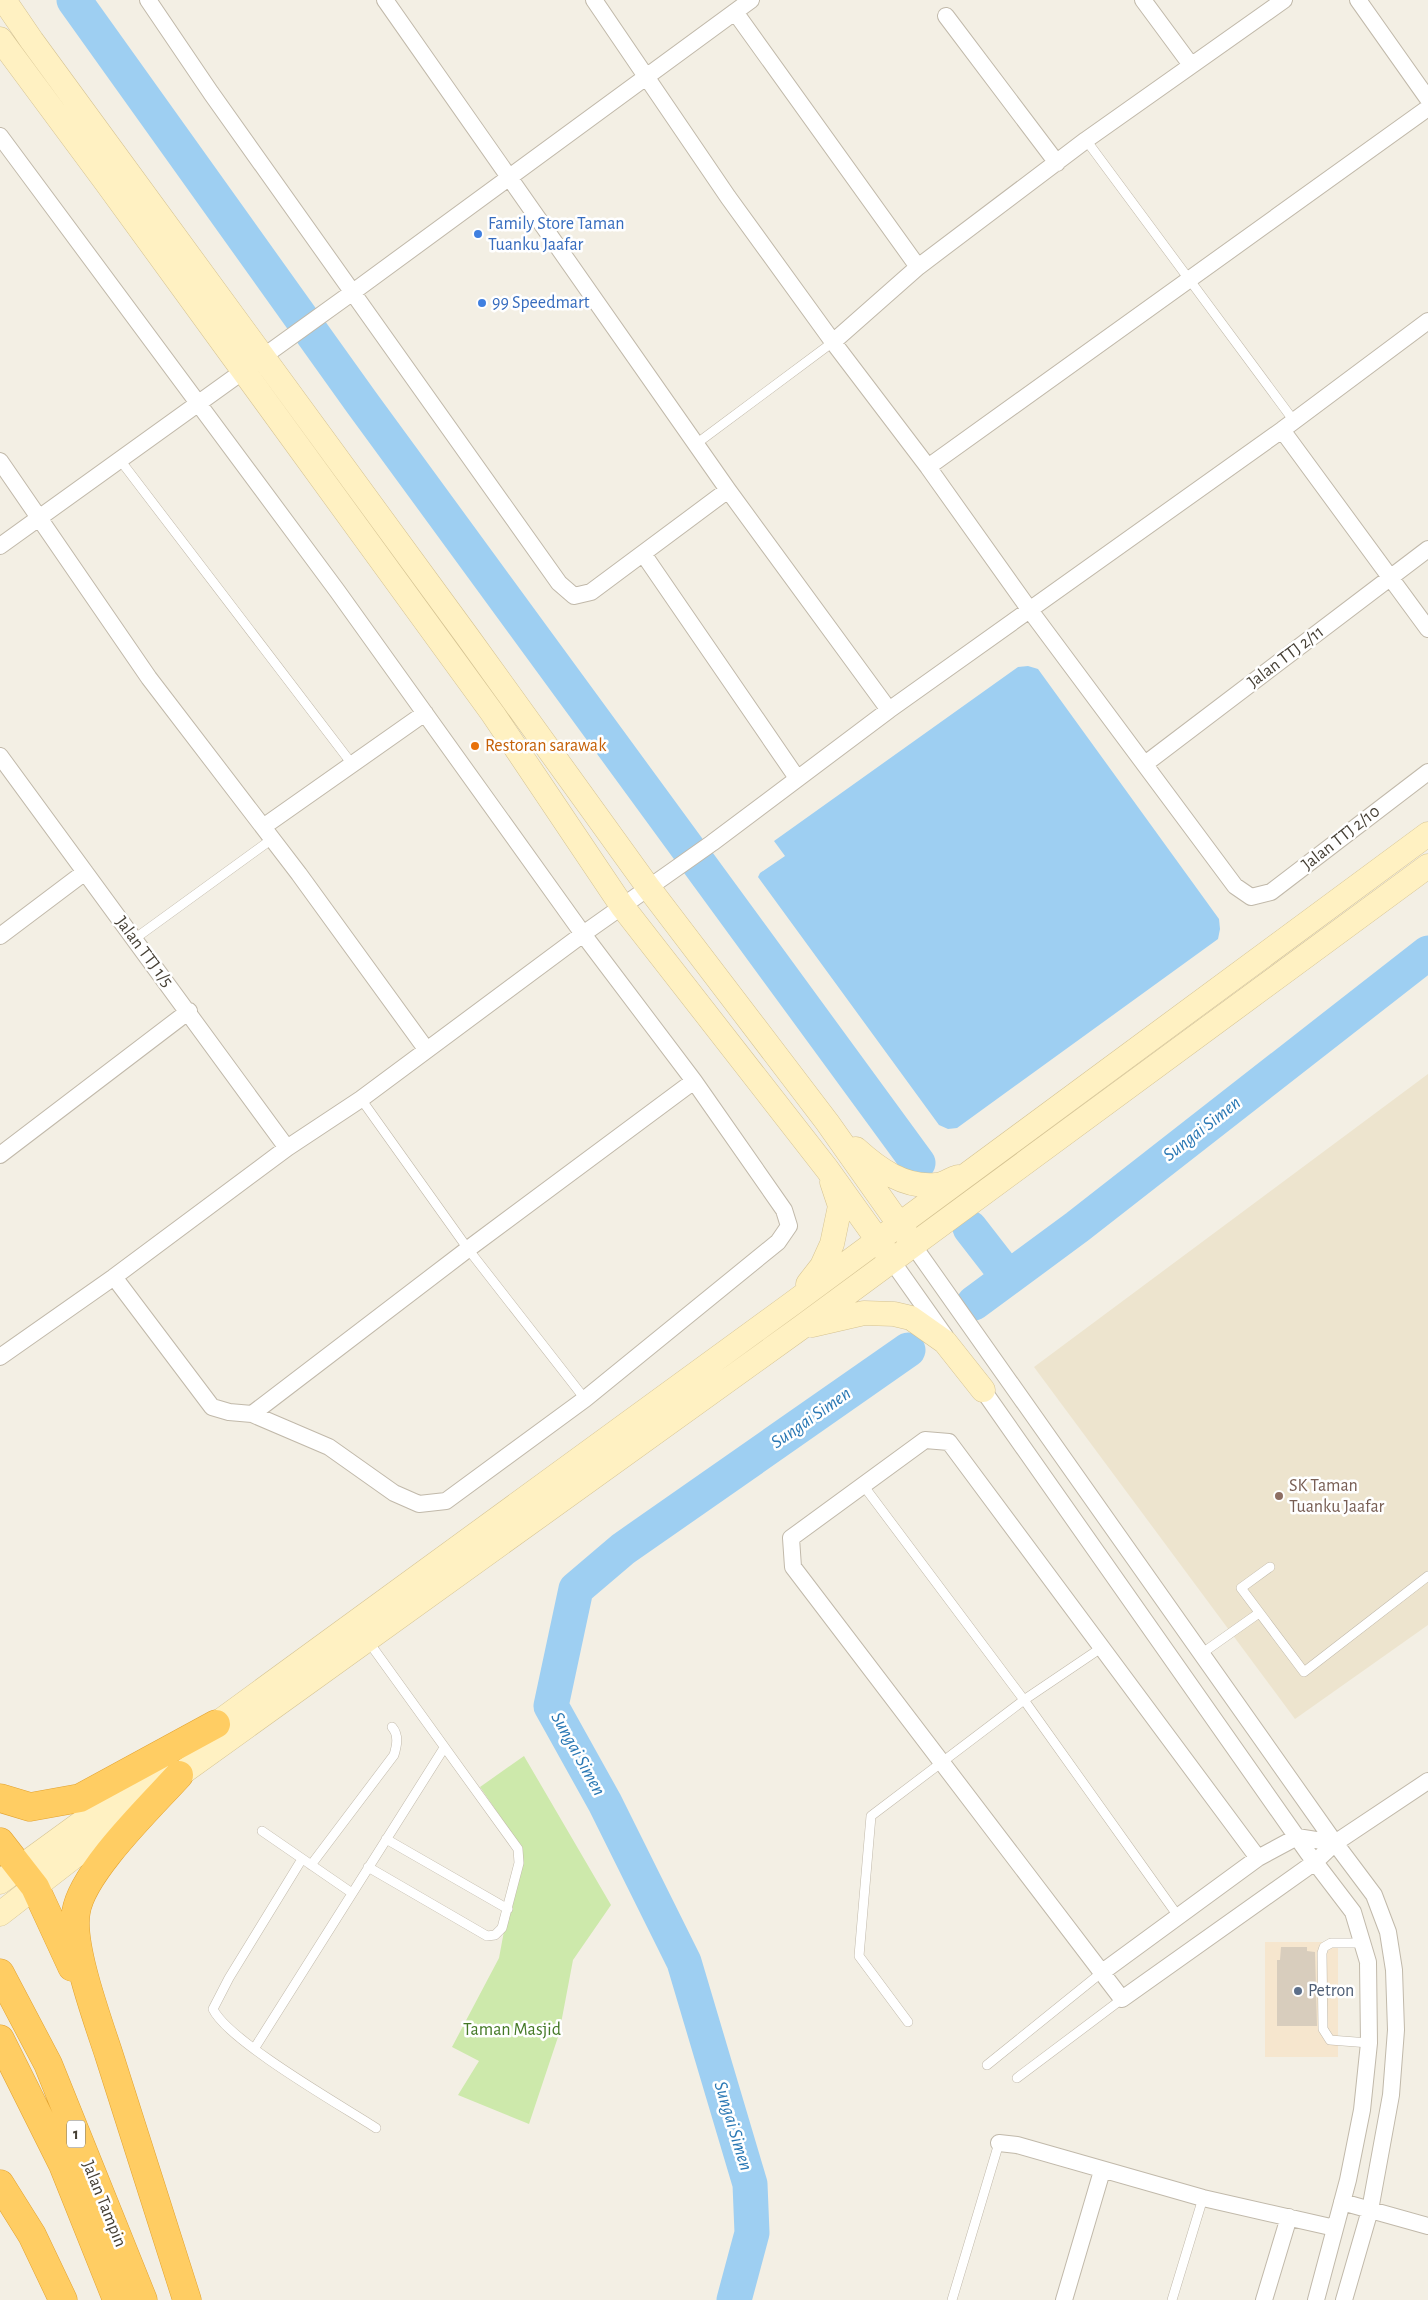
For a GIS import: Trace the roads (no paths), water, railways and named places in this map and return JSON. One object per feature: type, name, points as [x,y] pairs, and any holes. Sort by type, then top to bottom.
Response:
[{"type":"highway","points":[[0,1798],[30,1807],[80,1798],[216,1724]]},
{"type":"highway","points":[[179,1775],[116,1844],[82,1892],[76,1912],[75,1929],[78,1950],[99,2025],[187,2300]]},
{"type":"highway","points":[[0,1842],[99,2025]]},
{"type":"highway","name":"Jalan Tampin","points":[[0,1973],[48,2064],[143,2300]]},
{"type":"highway","name":"Jalan Tampin","points":[[0,2039],[63,2165],[117,2300]]},
{"type":"highway","points":[[0,2184],[32,2234],[63,2300]]},
{"type":"street","points":[[4,0],[648,887],[827,1122],[1334,1843],[1374,1895],[1388,1932],[1394,1970],[1396,2030],[1391,2095],[1370,2210],[1344,2300]]},
{"type":"street","points":[[148,0],[559,584],[574,596],[591,592],[644,555],[728,490]]},
{"type":"street","points":[[384,0],[728,490],[889,710]]},
{"type":"street","points":[[594,0],[728,197],[833,342],[928,467],[1029,609],[1145,764]]},
{"type":"street","points":[[0,546],[353,292],[751,0]]},
{"type":"street","points":[[1143,0],[1190,65]]},
{"type":"street","points":[[833,342],[918,267],[1086,140],[1284,0]]},
{"type":"street","points":[[1358,0],[1428,99]]},
{"type":"street","points":[[735,12],[918,267]]},
{"type":"street","points":[[946,16],[1057,162]]},
{"type":"street","points":[[0,38],[492,714],[622,906],[827,1169],[1297,1837],[1353,1912],[1368,1962],[1370,2043],[1362,2110],[1336,2228],[1316,2300]]},
{"type":"street","points":[[928,467],[1428,108]]},
{"type":"street","points":[[0,136],[199,402],[583,934],[694,1081],[784,1210],[789,1226],[778,1242],[585,1399],[446,1501],[419,1504],[394,1494],[329,1447],[252,1414],[229,1412],[212,1407],[194,1386],[114,1277]]},
{"type":"street","points":[[0,1357],[114,1277],[287,1148],[361,1098],[583,934],[712,843],[889,710],[1288,425],[1428,321]]},
{"type":"street","points":[[1288,425],[1390,578],[1428,629]]},
{"type":"street","points":[[0,461],[149,678],[268,833],[426,1050]]},
{"type":"street","name":"Jalan TTJ 2/11","points":[[1145,764],[1428,549]]},
{"type":"street","points":[[644,555],[797,778]]},
{"type":"street","points":[[268,833],[352,764],[425,713]]},
{"type":"street","name":"Jalan TTJ 1/5","points":[[0,756],[133,940],[189,1011],[287,1148]]},
{"type":"street","name":"Jalan TTJ 2/10","points":[[1145,764],[1235,886],[1251,898],[1271,892],[1428,772]]},
{"type":"street","points":[[19,1878],[179,1775],[362,1631],[486,1540],[793,1303],[1428,834]]},
{"type":"street","points":[[486,1540],[799,1329],[1428,866]]},
{"type":"street","points":[[0,936],[85,872]]},
{"type":"street","points":[[0,1155],[189,1011]]},
{"type":"street","points":[[252,1414],[468,1249],[694,1081]]},
{"type":"street","points":[[827,1122],[876,1166],[902,1181],[936,1185],[972,1171]]},
{"type":"street","points":[[793,1303],[822,1266],[832,1244],[840,1206],[827,1169]]},
{"type":"street","points":[[799,1329],[829,1320],[864,1313],[894,1314],[911,1318],[945,1342],[983,1390]]},
{"type":"street","points":[[1258,1858],[948,1442],[925,1440],[791,1538],[793,1567],[1122,1999],[1315,1862],[1334,1843],[1428,1781]]},
{"type":"street","points":[[0,1914],[19,1878],[216,1724],[362,1631]]},
{"type":"street","points":[[1101,1973],[1258,1858],[1297,1837],[1334,1843]]},
{"type":"street","points":[[999,2143],[1017,2144],[1102,2171],[1202,2198],[1336,2228]]},
{"type":"street","points":[[1064,2300],[1102,2171]]},
{"type":"street","points":[[1342,2202],[1428,2226]]},
{"type":"street","points":[[1264,2300],[1289,2217]]},
{"type":"lane","points":[[1086,140],[1190,280],[1288,425]]},
{"type":"lane","points":[[696,444],[833,342]]},
{"type":"lane","points":[[120,460],[352,764]]},
{"type":"lane","points":[[133,940],[268,833]]},
{"type":"lane","points":[[361,1098],[468,1249],[585,1399]]},
{"type":"lane","points":[[863,1485],[1024,1700],[1178,1916]]},
{"type":"lane","points":[[1270,1567],[1241,1588],[1304,1672],[1428,1576]]},
{"type":"lane","points":[[1201,1654],[1258,1613]]},
{"type":"lane","points":[[362,1631],[518,1849],[519,1862],[502,1928],[495,1935],[487,1936],[368,1867]]},
{"type":"lane","points":[[908,2022],[859,1956],[871,1816],[1024,1700],[1101,1648]]},
{"type":"lane","points":[[311,1865],[394,1755],[397,1744],[396,1731],[392,1726]]},
{"type":"lane","points":[[254,2049],[444,1748]]},
{"type":"lane","points":[[262,1831],[352,1893]]},
{"type":"lane","points":[[386,1839],[508,1909]]},
{"type":"lane","points":[[302,1859],[229,1978],[213,2009],[217,2017],[254,2049],[376,2128]]},
{"type":"lane","points":[[1362,1943],[1330,1943],[1324,1947],[1322,1953],[1323,2029],[1330,2040],[1370,2043]]},
{"type":"lane","points":[[987,2065],[1101,1973]]},
{"type":"lane","points":[[1017,2078],[1122,1999]]},
{"type":"lane","points":[[952,2300],[999,2143]]},
{"type":"lane","points":[[1172,2300],[1202,2198]]},
{"type":"water","points":[[1028,666],[1038,669],[1219,919],[1220,929],[1218,939],[957,1128],[948,1129],[939,1125],[758,877],[760,873],[785,856],[774,841],[1018,667]]},
{"type":"waterway","points":[[74,0],[362,403],[918,1163]]},
{"type":"waterway","name":"Sungai Simen","points":[[974,1303],[1077,1227],[1428,953]]},
{"type":"waterway","points":[[970,1228],[1008,1277]]},
{"type":"waterway","name":"Sungai Simen","points":[[734,2300],[752,2233],[750,2184],[684,1962],[605,1803],[551,1706],[576,1589],[623,1549],[908,1350]]},
{"type":"place","name":"Family Store Taman Tuanku Jaafar","points":[[478,234]]},
{"type":"place","name":"99 Speedmart","points":[[482,303]]},
{"type":"place","name":"Restoran sarawak","points":[[475,746]]},
{"type":"place","name":"SK Taman Tuanku Jaafar","points":[[1279,1496]]},
{"type":"place","name":"Petron","points":[[1298,1991]]},
{"type":"park label","name":"Taman Masjid","points":[[512,2030]]}]
